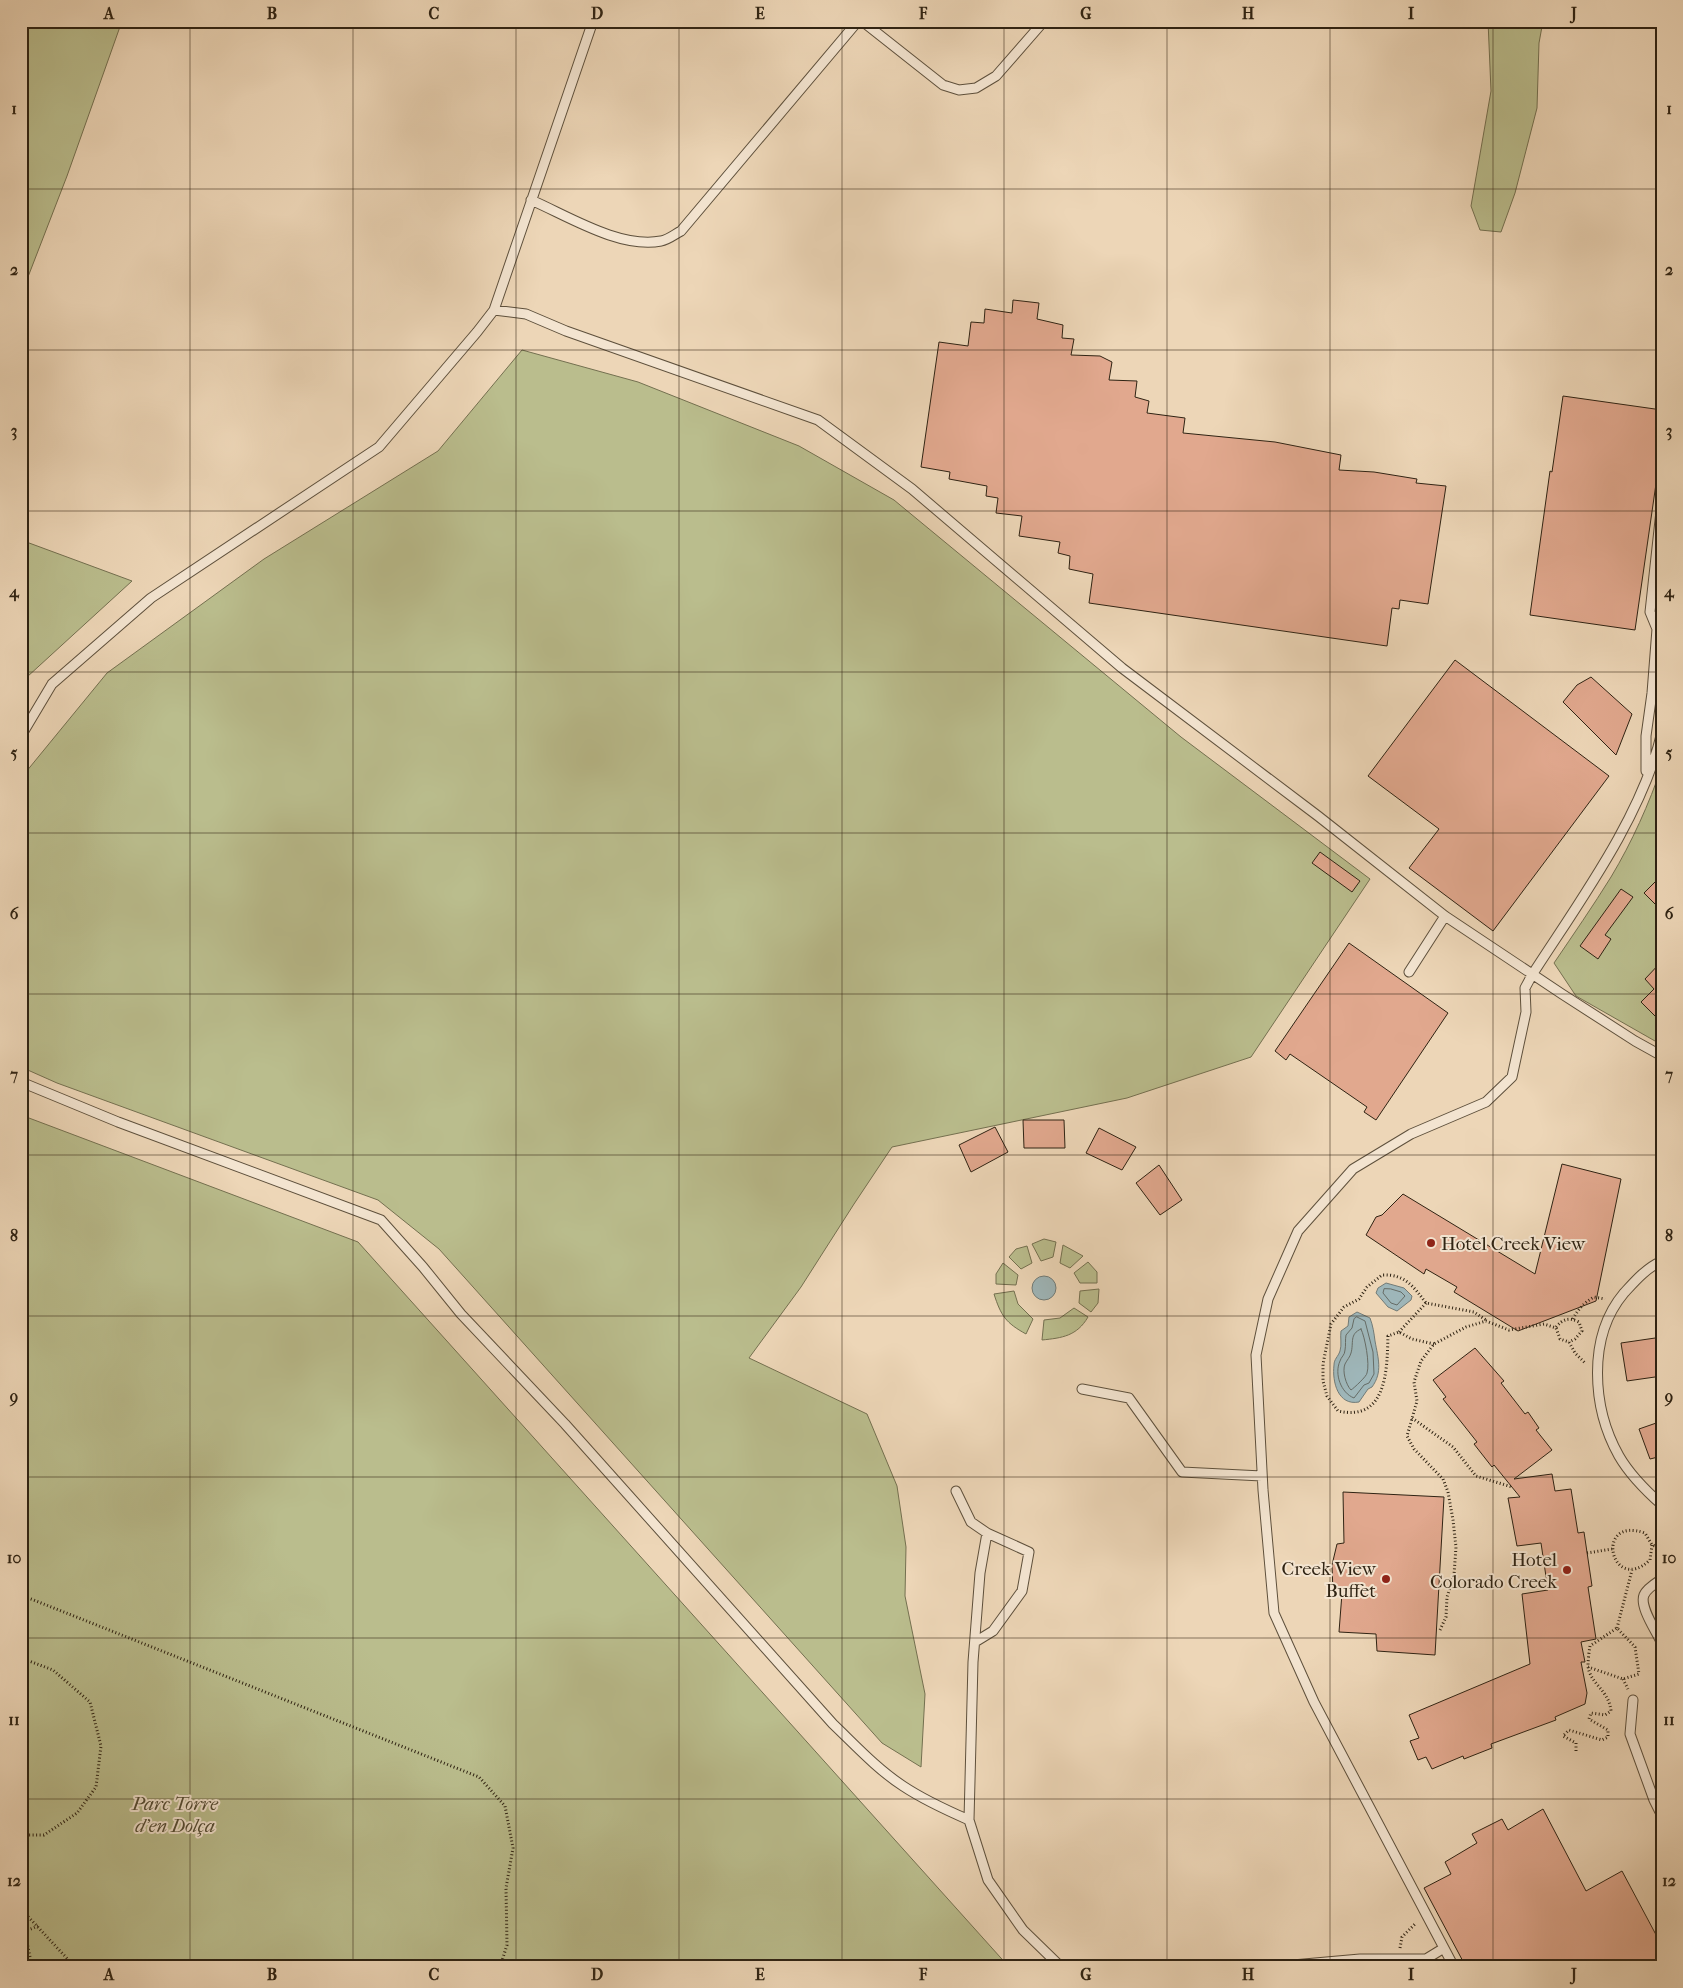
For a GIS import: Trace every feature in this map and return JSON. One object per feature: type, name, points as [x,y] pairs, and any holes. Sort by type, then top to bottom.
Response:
[{"type":"lane","points":[[21,736],[52,684],[151,598],[379,447],[477,332],[494,310],[593,21]]},
{"type":"lane","points":[[531,200],[612,236],[641,243],[663,241],[682,231],[858,21]]},
{"type":"lane","points":[[862,21],[943,85],[959,90],[976,88],[996,76],[1044,21]]},
{"type":"lane","points":[[494,310],[526,314],[566,331],[818,420],[912,489],[1122,668],[1318,816],[1445,916],[1635,1041],[1662,1056]]},
{"type":"lane","points":[[1646,776],[1646,736],[1652,693],[1657,629],[1650,612],[1662,502]]},
{"type":"lane","points":[[1454,1967],[1314,1702],[1274,1613],[1262,1476],[1256,1355],[1268,1299],[1298,1231],[1353,1169],[1411,1134],[1486,1102],[1512,1077],[1526,1012],[1525,988],[1532,974],[1604,862],[1622,829],[1646,776],[1662,732]]},
{"type":"lane","points":[[1409,972],[1445,916]]},
{"type":"lane","points":[[21,1082],[118,1122],[381,1220],[424,1267],[461,1314],[565,1424],[833,1724],[870,1760],[901,1786],[939,1808],[969,1820]]},
{"type":"lane","points":[[1662,1261],[1645,1271],[1615,1302],[1602,1337],[1597,1368],[1598,1389],[1605,1423],[1618,1455],[1640,1486],[1662,1505]]},
{"type":"lane","points":[[1082,1390],[1129,1398],[1182,1472],[1262,1476]]},
{"type":"lane","points":[[956,1491],[971,1522],[987,1532],[1029,1552],[1022,1591],[993,1631],[975,1642]]},
{"type":"lane","points":[[987,1532],[980,1573],[975,1642],[969,1820],[988,1880],[1023,1930],[1061,1967]]},
{"type":"lane","points":[[1662,1579],[1644,1594],[1643,1602],[1662,1644]]},
{"type":"lane","points":[[1633,1700],[1630,1734],[1654,1800],[1662,1816]]},
{"type":"lane","points":[[1269,1967],[1360,1959],[1426,1959],[1444,1948]]},
{"type":"path","points":[[1426,1303],[1399,1332],[1388,1336],[1385,1381],[1378,1397],[1367,1408],[1351,1414],[1338,1411],[1327,1396],[1323,1381],[1323,1364],[1331,1324],[1344,1307],[1359,1299],[1367,1287],[1382,1274],[1395,1274],[1407,1281],[1426,1303],[1474,1312],[1486,1321],[1509,1330],[1544,1324],[1556,1328]]},
{"type":"path","points":[[1573,1319],[1577,1310],[1594,1297],[1615,1302]]},
{"type":"path","points":[[1565,1319],[1573,1319],[1579,1322],[1582,1331],[1576,1339],[1569,1342],[1560,1339],[1556,1328],[1565,1319]]},
{"type":"path","points":[[1440,1630],[1446,1617],[1447,1597],[1454,1575],[1456,1547],[1448,1492],[1443,1479],[1414,1449],[1407,1436],[1417,1401],[1414,1382],[1421,1361],[1434,1344],[1449,1335],[1486,1321]]},
{"type":"path","points":[[1399,1332],[1412,1339],[1434,1344]]},
{"type":"path","points":[[1569,1342],[1575,1353],[1586,1364],[1597,1368]]},
{"type":"path","points":[[1412,1418],[1453,1446],[1476,1476],[1512,1487]]},
{"type":"path","points":[[1634,1529],[1645,1533],[1652,1545],[1650,1560],[1642,1568],[1632,1570],[1616,1564],[1612,1549],[1616,1535],[1622,1531],[1634,1529]]},
{"type":"path","points":[[1652,1545],[1662,1548]]},
{"type":"path","points":[[1587,1553],[1612,1549]]},
{"type":"path","points":[[1576,1751],[1576,1743],[1563,1736],[1569,1730],[1602,1740],[1608,1737],[1608,1730],[1589,1718],[1591,1713],[1605,1715],[1611,1711],[1610,1701],[1594,1680],[1588,1667],[1590,1646],[1617,1628],[1632,1570]]},
{"type":"path","points":[[21,1595],[479,1777],[505,1806],[513,1848],[506,1888],[506,1945],[500,1967]]},
{"type":"path","points":[[1588,1667],[1623,1679],[1639,1674],[1635,1647],[1617,1628]]},
{"type":"path","points":[[21,1658],[52,1670],[90,1702],[101,1746],[96,1787],[77,1813],[44,1835],[21,1834]]},
{"type":"path","points":[[21,1909],[76,1967]]},
{"type":"path","points":[[1399,1959],[1402,1937],[1426,1913]]},
{"type":"path","points":[[32,1967],[23,1933],[38,1926]]},
{"type":"green space","points":[[21,21],[122,21],[67,176],[21,295]]},
{"type":"green space","points":[[1488,21],[1543,21],[1539,43],[1537,108],[1515,193],[1501,232],[1480,230],[1471,206],[1491,91]]},
{"type":"green space","points":[[522,350],[638,382],[799,446],[894,500],[1181,737],[1370,879],[1251,1057],[1127,1098],[892,1147],[801,1287],[749,1358],[867,1414],[897,1486],[906,1547],[905,1596],[925,1694],[921,1767],[882,1743],[439,1249],[378,1200],[57,1083],[21,1067],[21,778],[107,673],[264,559],[438,451]]},
{"type":"green space","points":[[21,540],[132,581],[27,677],[21,685]]},
{"type":"green space","points":[[1662,766],[1662,1045],[1576,996],[1554,963],[1619,864],[1640,823]]},
{"type":"green space","name":"Parc Torre d'en Dolça","points":[[21,1115],[358,1242],[1009,1967],[21,1967]]},
{"type":"green space","points":[[1044,1239],[1056,1242],[1053,1257],[1041,1261],[1032,1244]]},
{"type":"green space","points":[[1063,1245],[1083,1256],[1070,1268],[1060,1263]]},
{"type":"green space","points":[[1027,1246],[1032,1263],[1021,1269],[1009,1257],[1016,1249]]},
{"type":"green space","points":[[1088,1262],[1097,1272],[1097,1283],[1080,1283],[1074,1273]]},
{"type":"green space","points":[[1003,1263],[1018,1275],[1016,1285],[996,1284],[996,1274]]},
{"type":"green space","points":[[1099,1289],[1098,1303],[1091,1312],[1079,1303],[1080,1291]]},
{"type":"green space","points":[[1014,1291],[1018,1304],[1033,1319],[1026,1334],[1005,1318],[994,1294]]},
{"type":"green space","points":[[1074,1308],[1088,1317],[1079,1328],[1062,1337],[1042,1340],[1044,1320],[1060,1318]]},
{"type":"water","points":[[1044,1276],[1053,1279],[1056,1288],[1053,1297],[1044,1300],[1035,1297],[1032,1288],[1035,1279]]},
{"type":"water","points":[[1386,1283],[1404,1288],[1412,1296],[1411,1300],[1397,1311],[1388,1307],[1376,1293],[1378,1288]]},
{"type":"water","points":[[1357,1312],[1370,1318],[1379,1370],[1372,1387],[1368,1389],[1359,1402],[1352,1402],[1341,1397],[1335,1385],[1334,1365],[1341,1349],[1341,1331],[1348,1326],[1349,1317]]},
{"type":"building","points":[[1013,300],[1039,303],[1037,319],[1063,325],[1062,338],[1074,339],[1071,355],[1100,356],[1112,362],[1109,380],[1137,381],[1135,397],[1149,401],[1147,413],[1185,418],[1183,433],[1275,442],[1341,455],[1339,470],[1374,472],[1417,479],[1416,483],[1446,486],[1428,604],[1400,600],[1399,609],[1392,608],[1387,646],[1089,603],[1093,574],[1069,569],[1070,556],[1058,553],[1060,542],[1019,536],[1022,516],[996,513],[998,498],[986,496],[987,486],[949,479],[950,472],[921,467],[939,342],[968,346],[971,322],[984,323],[985,309],[1012,313]]},
{"type":"building","points":[[1563,396],[1662,410],[1662,442],[1635,630],[1530,615],[1550,471],[1552,472]]},
{"type":"building","points":[[1455,660],[1609,776],[1493,931],[1409,868],[1439,829],[1368,776]]},
{"type":"building","points":[[1591,677],[1632,714],[1616,755],[1563,702],[1577,685]]},
{"type":"building","points":[[1320,852],[1360,881],[1352,892],[1312,863]]},
{"type":"building","points":[[1662,875],[1662,911],[1644,893]]},
{"type":"building","points":[[1621,889],[1633,897],[1605,935],[1611,939],[1598,959],[1580,946]]},
{"type":"building","points":[[1349,943],[1448,1013],[1376,1120],[1364,1112],[1367,1107],[1290,1054],[1286,1060],[1275,1051]]},
{"type":"building","points":[[1662,961],[1662,1023],[1641,1002],[1654,989],[1645,979]]},
{"type":"building","points":[[1023,1120],[1064,1120],[1065,1148],[1024,1148]]},
{"type":"building","points":[[995,1127],[1008,1152],[971,1172],[959,1145]]},
{"type":"building","points":[[1099,1128],[1136,1147],[1122,1170],[1086,1153]]},
{"type":"building","name":"Hotel Creek View","points":[[1562,1164],[1621,1179],[1596,1301],[1518,1331],[1454,1292],[1457,1287],[1426,1269],[1424,1274],[1366,1235],[1376,1217],[1382,1215],[1403,1194],[1535,1274]]},
{"type":"building","points":[[1159,1165],[1182,1200],[1160,1215],[1136,1183]]},
{"type":"building","points":[[1662,1337],[1662,1376],[1627,1381],[1621,1343]]},
{"type":"building","name":"Hotel Colorado Creek","points":[[1475,1348],[1504,1381],[1501,1383],[1525,1414],[1528,1412],[1539,1428],[1536,1430],[1552,1450],[1514,1479],[1552,1474],[1555,1491],[1571,1489],[1578,1533],[1584,1532],[1592,1586],[1588,1587],[1596,1639],[1581,1642],[1585,1662],[1581,1662],[1587,1693],[1585,1704],[1555,1717],[1556,1720],[1491,1744],[1492,1748],[1464,1759],[1463,1756],[1432,1769],[1426,1757],[1418,1760],[1410,1741],[1419,1738],[1409,1715],[1530,1664],[1522,1594],[1548,1590],[1541,1543],[1517,1546],[1508,1498],[1520,1497],[1474,1444],[1477,1442],[1443,1399],[1446,1397],[1433,1380]]},
{"type":"building","points":[[1662,1421],[1662,1456],[1650,1459],[1639,1429]]},
{"type":"building","name":"Creek View Buffet","points":[[1343,1492],[1444,1497],[1435,1655],[1377,1651],[1376,1634],[1339,1632],[1342,1593],[1333,1593],[1332,1565],[1337,1544],[1344,1543]]},
{"type":"building","points":[[1543,1809],[1586,1891],[1622,1871],[1662,1946],[1662,1967],[1466,1967],[1424,1888],[1451,1874],[1445,1862],[1477,1843],[1472,1834],[1502,1819],[1508,1830]]},
{"type":"place","name":"Hotel Creek View","points":[[1431,1243]]},
{"type":"place","name":"Hotel Colorado Creek","points":[[1567,1570]]},
{"type":"place","name":"Creek View Buffet","points":[[1386,1579]]}]
